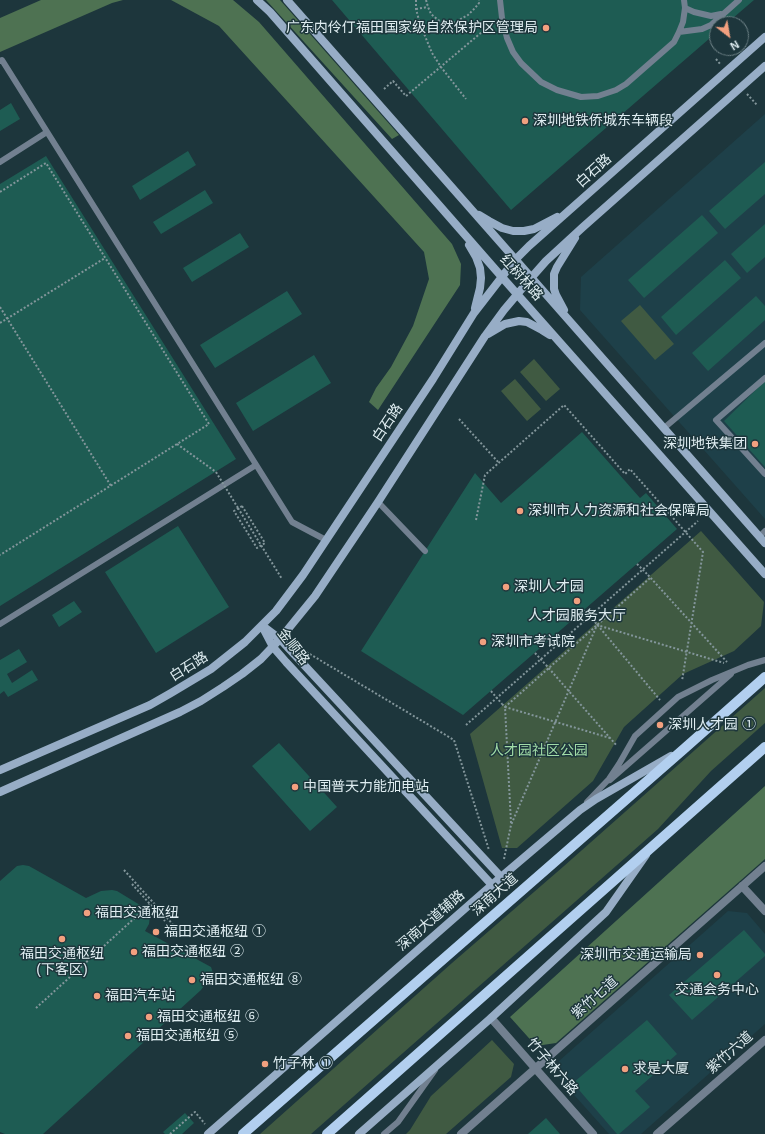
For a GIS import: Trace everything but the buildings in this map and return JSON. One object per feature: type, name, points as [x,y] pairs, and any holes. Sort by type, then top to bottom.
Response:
[{"type":"main road","name":"红树林路","points":[[257,0],[270,12],[765,574]]},
{"type":"main road","name":"红树林路","points":[[287,0],[515,260],[763,537]]},
{"type":"main road","name":"白石路","points":[[0,770],[150,705],[192,682],[224,660],[262,626],[290,593],[433,379],[474,313],[515,260],[765,37]]},
{"type":"main road","points":[[0,792],[180,712],[201,701],[242,674],[262,658],[280,640],[315,596],[486,336],[517,294],[546,261],[765,66]]},
{"type":"main road","points":[[472,210],[489,222],[502,228],[513,231],[524,231],[534,229],[570,210]]},
{"type":"main road","points":[[456,223],[476,256],[480,268],[480,288],[474,313]]},
{"type":"main road","points":[[571,323],[556,295],[554,274],[583,227]]},
{"type":"main road","points":[[486,336],[505,324],[519,321],[527,322],[536,326],[560,342]]},
{"type":"main road","name":"金顺路","points":[[262,626],[280,640],[501,877]]},
{"type":"main road","name":"金顺路","points":[[262,626],[273,647],[492,885]]},
{"type":"main road","name":"深南大道","points":[[243,1134],[765,677]]},
{"type":"main road","points":[[327,1134],[765,747]]},
{"type":"main road","name":"深南大道辅路","points":[[210,1133],[501,877],[580,810],[596,799],[685,748]]},
{"type":"main road","points":[[359,1134],[440,1064],[606,912],[651,848]]},
{"type":"street","name":"紫竹七道","points":[[461,1134],[765,866]]},
{"type":"street","points":[[742,886],[765,911]]},
{"type":"street","name":"竹子林六路","points":[[491,1018],[593,1134]]},
{"type":"street","name":"紫竹六道","points":[[657,1134],[765,1040]]},
{"type":"lane","points":[[500,0],[502,18],[507,38],[513,52],[521,63],[541,82],[557,90],[581,97],[598,96],[616,90],[626,84],[674,42],[683,22],[685,8],[684,0]]},
{"type":"lane","points":[[679,32],[702,28],[711,24],[738,0]]},
{"type":"lane","points":[[685,8],[711,16],[722,14]]},
{"type":"lane","points":[[0,62],[2,60],[292,522],[326,540]]},
{"type":"lane","points":[[0,162],[47,132]]},
{"type":"lane","points":[[664,428],[765,343]]},
{"type":"lane","points":[[765,378],[716,420],[765,474]]},
{"type":"lane","points":[[0,624],[256,465]]},
{"type":"lane","points":[[378,502],[425,551]]},
{"type":"lane","points":[[580,810],[616,769],[635,736],[678,697],[735,670],[765,660]]},
{"type":"lane","points":[[599,790],[735,670]]},
{"type":"lane","points":[[316,694],[325,688]]},
{"type":"lane","points":[[395,780],[403,772]]},
{"type":"lane","points":[[384,1134],[398,1122],[440,1064]]},
{"type":"path","points":[[416,0],[416,9],[420,24],[432,53],[466,99]]},
{"type":"path","points":[[426,0],[431,14],[438,20],[449,24],[468,14],[479,3],[479,0]]},
{"type":"path","points":[[416,9],[428,7]]},
{"type":"path","points":[[384,89],[393,82],[406,96],[496,21],[502,18]]},
{"type":"path","points":[[0,192],[46,163],[209,424],[0,555]]},
{"type":"path","points":[[0,323],[105,258]]},
{"type":"path","points":[[0,307],[111,486]]},
{"type":"path","points":[[476,520],[485,475],[564,405],[625,474],[630,469],[703,552],[682,681]]},
{"type":"path","points":[[459,419],[499,463]]},
{"type":"path","points":[[177,444],[216,472],[282,579]]},
{"type":"path","points":[[242,506],[266,542],[262,545],[258,548],[234,511],[238,508],[242,506]]},
{"type":"path","points":[[466,725],[698,521]]},
{"type":"path","points":[[262,545],[280,573]]},
{"type":"path","points":[[597,625],[725,662],[637,564]]},
{"type":"path","points":[[505,706],[650,578]]},
{"type":"path","points":[[584,610],[660,700]]},
{"type":"path","points":[[504,859],[511,825],[597,625]]},
{"type":"path","points":[[302,649],[454,740],[491,856]]},
{"type":"path","points":[[535,653],[618,746]]},
{"type":"path","points":[[491,691],[505,706],[610,738]]},
{"type":"path","points":[[505,706],[511,825]]},
{"type":"path","points":[[124,870],[177,929]]},
{"type":"path","points":[[132,884],[165,921]]},
{"type":"path","points":[[36,1008],[150,904]]},
{"type":"path","points":[[170,1134],[195,1112],[210,1133]]},
{"type":"shaded area","points":[[765,114],[765,519],[580,310],[581,277]]},
{"type":"shaded area","points":[[728,911],[747,913],[765,934],[765,1024],[641,1134],[609,1134],[559,1078],[559,1061]]},
{"type":"green space","points":[[41,0],[123,0],[112,3],[0,52],[0,18]]},
{"type":"green space","points":[[171,0],[233,0],[259,22],[452,244],[461,264],[460,285],[378,410],[369,402],[376,388],[391,367],[413,326],[429,279],[424,252],[219,26]]},
{"type":"green space","points":[[266,0],[280,0],[399,135],[392,139]]},
{"type":"green space","points":[[640,305],[674,344],[655,360],[621,321]]},
{"type":"green space","points":[[534,359],[560,389],[546,401],[520,372]]},
{"type":"green space","points":[[515,379],[541,409],[527,421],[501,391]]},
{"type":"green space","name":"人才园社区公园","points":[[701,531],[764,602],[761,626],[734,651],[683,674],[624,727],[593,781],[517,848],[502,848],[470,734]]},
{"type":"green space","points":[[765,688],[765,723],[711,771],[658,829],[311,1134],[260,1134],[452,963]]},
{"type":"green space","points":[[765,786],[765,859],[556,1043],[536,1046],[510,1017]]},
{"type":"green space","points":[[492,1040],[514,1064],[511,1077],[446,1134],[406,1134],[431,1096]]},
{"type":"place","name":"广东内伶仃福田国家级自然保护区管理局","points":[[546,28]]},
{"type":"place","name":"深圳地铁侨城东车辆段","points":[[525,121]]},
{"type":"place","name":"深圳地铁集团","points":[[755,444]]},
{"type":"place","name":"深圳市人力资源和社会保障局","points":[[520,511]]},
{"type":"place","name":"深圳人才园","points":[[506,587]]},
{"type":"place","name":"人才园服务大厅","points":[[577,601]]},
{"type":"place","name":"深圳市考试院","points":[[483,642]]},
{"type":"place","name":"深圳人才园 ①","points":[[660,725]]},
{"type":"place","name":"中国普天力能加电站","points":[[295,787]]},
{"type":"place","name":"福田交通枢纽","points":[[87,913]]},
{"type":"place","name":"福田交通枢纽 ①","points":[[156,932]]},
{"type":"place","name":"福田交通枢纽 (下客区)","points":[[62,939]]},
{"type":"place","name":"福田交通枢纽 ②","points":[[134,952]]},
{"type":"place","name":"深圳市交通运输局","points":[[700,955]]},
{"type":"place","name":"交通会务中心","points":[[717,975]]},
{"type":"place","name":"福田交通枢纽 ⑧","points":[[192,980]]},
{"type":"place","name":"福田汽车站","points":[[97,996]]},
{"type":"place","name":"福田交通枢纽 ⑥","points":[[149,1017]]},
{"type":"place","name":"福田交通枢纽 ⑤","points":[[128,1036]]},
{"type":"place","name":"竹子林 ①","points":[[265,1064]]},
{"type":"place","name":"求是大厦","points":[[625,1069]]}]
